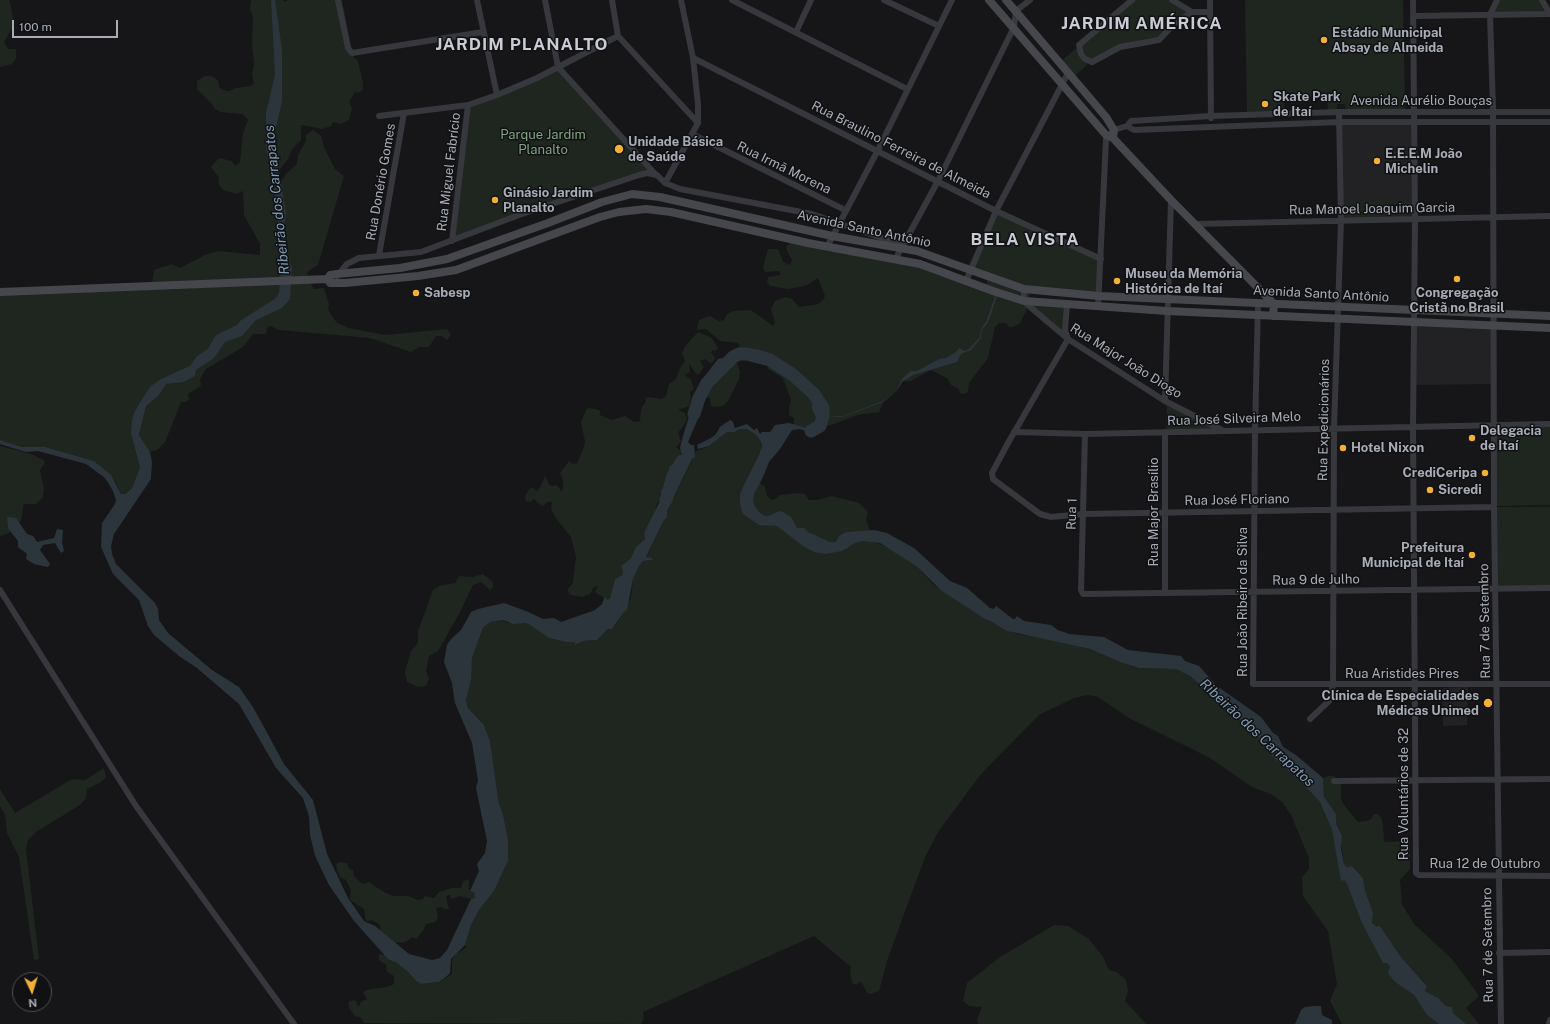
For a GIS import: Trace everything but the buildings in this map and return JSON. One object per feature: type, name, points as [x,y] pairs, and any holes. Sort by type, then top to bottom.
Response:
[{"type":"street","points":[[338,0],[348,48],[349,51],[355,53],[483,32]]},
{"type":"street","points":[[477,0],[497,95]]},
{"type":"street","points":[[545,0],[558,67],[665,183],[690,192],[812,214],[901,247]]},
{"type":"street","points":[[612,0],[618,36],[698,123]]},
{"type":"street","points":[[665,183],[698,123],[693,58],[681,0]]},
{"type":"street","points":[[732,0],[907,89]]},
{"type":"street","points":[[796,32],[811,0]]},
{"type":"street","points":[[884,0],[939,26]]},
{"type":"street","points":[[827,247],[845,210],[878,150],[952,0]]},
{"type":"street","points":[[989,0],[1014,27],[1061,84],[1112,135],[1194,224],[1274,304],[1273,316]]},
{"type":"street","points":[[1006,0],[1106,117],[1112,135]]},
{"type":"street","points":[[896,258],[938,181],[1014,27],[1016,11],[1030,0]]},
{"type":"street","points":[[1132,0],[1079,45],[1081,54],[1085,59],[1092,62],[1120,47],[1162,39],[1175,24],[1192,12]]},
{"type":"street","points":[[1172,0],[1192,12],[1210,12]]},
{"type":"street","points":[[1210,0],[1212,126]]},
{"type":"street","name":"Rua Voluntários de 32","points":[[1413,0],[1415,219],[1413,427],[1414,780],[1415,870],[1419,875]]},
{"type":"street","points":[[1490,14],[1497,0]]},
{"type":"street","points":[[1413,16],[1550,14],[1542,0]]},
{"type":"street","name":"Rua 7 de Setembro","points":[[1490,14],[1493,112],[1495,314],[1494,507],[1501,1024]]},
{"type":"street","points":[[379,116],[468,105],[497,95],[558,67],[618,36]]},
{"type":"street","name":"Rua Braulino Ferreira de Almeida","points":[[693,58],[878,150],[996,211],[1101,260]]},
{"type":"street","points":[[966,280],[996,211],[1068,73]]},
{"type":"street","name":"Rua Miguel Fabrício","points":[[452,241],[468,105]]},
{"type":"street","name":"Avenida Aurélio Bouças","points":[[1112,135],[1128,126],[1131,121],[1211,116],[1339,112],[1550,112]]},
{"type":"street","name":"Rua Expedicionários","points":[[1310,719],[1329,701],[1333,685],[1334,428],[1341,220],[1339,112]]},
{"type":"street","points":[[1521,112],[1521,122]]},
{"type":"street","name":"Rua Donério Gomes","points":[[379,255],[404,113]]},
{"type":"street","name":"Avenida Aurélio Bouças","points":[[1128,126],[1134,130],[1340,122],[1550,122]]},
{"type":"street","name":"Rua Irmã Morena","points":[[692,134],[845,210]]},
{"type":"street","points":[[1098,307],[1106,142],[1112,135]]},
{"type":"street","points":[[328,279],[330,283],[338,284],[337,274],[353,260],[379,255],[421,252],[519,215],[639,175],[656,175]]},
{"type":"street","name":"Avenida Santo Antônio","points":[[0,292],[296,281],[328,279],[330,275],[400,268],[447,259],[608,199],[632,194],[660,197],[832,236],[901,247],[926,254],[1024,289],[1098,296],[1550,316]]},
{"type":"street","points":[[1165,401],[1171,200]]},
{"type":"street","name":"Avenida Santo Antônio","points":[[338,284],[418,276],[456,270],[600,217],[630,210],[646,209],[671,212],[827,247],[896,258],[920,264],[1024,301],[1098,307],[1258,316],[1550,328]]},
{"type":"street","name":"Rua Manoel Joaquim Garcia","points":[[1194,224],[1550,216]]},
{"type":"street","points":[[1024,289],[1024,301]]},
{"type":"street","name":"Rua Major João Diogo","points":[[1024,301],[1044,320],[1068,339],[1165,401],[1223,430]]},
{"type":"street","name":"Rua João Ribeiro da Silva","points":[[1253,684],[1255,430],[1258,303]]},
{"type":"street","points":[[1014,432],[1068,339],[1065,330],[1067,305]]},
{"type":"street","name":"Rua José Silveira Melo","points":[[1014,432],[1085,434],[1550,424]]},
{"type":"street","name":"Rua José Floriano","points":[[1014,432],[993,471],[993,479],[1040,514],[1051,517],[1083,514],[1494,507]]},
{"type":"street","name":"Rua Major Brasílio","points":[[1165,432],[1165,592]]},
{"type":"street","name":"Rua 1","points":[[1083,594],[1081,590],[1085,434]]},
{"type":"street","name":"Rua 9 de Julho","points":[[1083,594],[1550,588]]},
{"type":"street","points":[[0,590],[136,806],[294,1024]]},
{"type":"street","name":"Rua Aristides Pires","points":[[1253,684],[1550,684]]},
{"type":"street","points":[[1334,781],[1550,779]]},
{"type":"street","name":"Rua 12 de Outubro","points":[[1419,875],[1550,876]]},
{"type":"street","points":[[1500,953],[1550,952]]},
{"type":"street","points":[[1549,1024],[1550,1020]]},
{"type":"shaded area","name":"E.E.E.M João Michelin","points":[[1412,123],[1414,217],[1342,219],[1340,124]]},
{"type":"shaded area","points":[[1414,323],[1494,326],[1493,384],[1415,385]]},
{"type":"shaded area","points":[[1468,687],[1467,725],[1443,726],[1442,690],[1444,688]]},
{"type":"green space","points":[[0,0],[9,0],[10,2],[14,25],[4,42],[8,49],[16,49],[16,59],[12,64],[0,67]]},
{"type":"green space","points":[[251,0],[282,0],[286,2],[288,0],[342,0],[353,56],[358,61],[363,83],[363,89],[359,93],[355,92],[349,102],[352,108],[349,120],[340,124],[333,122],[331,126],[322,129],[301,125],[301,140],[292,149],[288,159],[280,169],[275,189],[287,173],[297,164],[298,155],[306,141],[306,135],[313,130],[321,136],[324,147],[335,169],[344,176],[318,265],[307,272],[308,279],[314,289],[324,288],[329,304],[328,310],[337,323],[349,328],[385,335],[447,329],[451,335],[447,340],[442,336],[436,336],[429,347],[419,347],[411,352],[370,338],[279,330],[270,326],[267,328],[266,334],[253,334],[243,347],[206,369],[200,379],[201,386],[188,394],[189,399],[186,402],[181,402],[165,442],[157,450],[150,452],[139,435],[146,406],[131,434],[140,467],[132,488],[123,495],[121,494],[115,481],[94,461],[45,447],[22,447],[0,440],[0,295],[152,284],[154,270],[172,264],[180,268],[205,255],[218,251],[260,255],[260,244],[244,215],[243,191],[236,194],[223,190],[218,183],[219,178],[211,167],[219,158],[232,161],[235,166],[240,162],[243,133],[248,120],[243,114],[221,112],[215,109],[197,89],[197,81],[205,76],[211,76],[218,80],[219,87],[223,90],[229,91],[254,84],[252,75],[254,64],[252,45],[253,17],[250,9]]},
{"type":"green space","points":[[1134,0],[1170,0],[1188,11],[1162,37],[1132,43],[1091,61],[1074,77],[1061,61]]},
{"type":"green space","name":"Estádio Municipal Absay de Almeida","points":[[1245,0],[1403,0],[1405,109],[1346,111],[1345,104],[1337,104],[1337,111],[1328,111],[1327,96],[1284,97],[1284,113],[1247,113]]},
{"type":"green space","points":[[1498,0],[1539,0],[1546,12],[1491,14]]},
{"type":"green space","name":"Parque Jardim Planalto","points":[[558,69],[651,172],[454,238],[469,107]]},
{"type":"green space","points":[[1413,199],[1414,217],[1342,219],[1342,201]]},
{"type":"green space","points":[[996,211],[1101,259],[1099,296],[1030,290],[1029,301],[1067,305],[1068,339],[1028,307],[1020,323],[1013,327],[1009,327],[1006,323],[999,323],[995,327],[988,358],[969,383],[968,392],[964,394],[960,393],[959,389],[951,385],[947,378],[931,370],[911,381],[902,381],[897,391],[884,401],[879,412],[858,415],[820,428],[806,428],[794,425],[794,418],[789,415],[791,400],[783,378],[768,369],[766,359],[761,357],[739,354],[736,360],[740,372],[739,379],[728,401],[723,406],[711,407],[710,398],[701,395],[699,384],[718,359],[728,357],[740,346],[738,343],[720,341],[706,329],[697,330],[699,320],[710,316],[719,321],[724,320],[727,314],[734,311],[751,310],[773,326],[775,322],[771,309],[775,301],[786,297],[792,299],[799,307],[818,304],[825,296],[818,278],[807,285],[788,289],[770,286],[767,282],[768,277],[781,275],[779,271],[765,272],[763,267],[768,249],[778,249],[783,262],[790,265],[792,260],[786,247],[793,240],[896,258],[985,289],[988,277],[970,270]]},
{"type":"green space","points":[[698,332],[712,338],[718,348],[715,352],[713,350],[711,352],[715,358],[713,362],[710,363],[705,359],[700,361],[704,367],[699,374],[696,374],[689,363],[690,372],[685,375],[691,380],[694,389],[690,392],[691,398],[689,406],[678,410],[685,413],[687,418],[686,422],[678,433],[681,442],[676,447],[682,452],[672,474],[675,481],[660,493],[661,499],[657,504],[654,516],[644,533],[645,539],[639,544],[631,558],[621,566],[623,572],[622,575],[615,579],[610,598],[607,600],[606,597],[604,598],[595,592],[598,586],[594,587],[590,594],[582,597],[571,595],[567,590],[573,583],[576,557],[571,537],[555,517],[551,508],[552,503],[550,501],[542,506],[534,499],[530,502],[526,501],[525,496],[531,487],[538,491],[545,476],[550,486],[557,485],[561,491],[563,490],[563,480],[560,473],[569,461],[573,464],[577,463],[584,447],[585,442],[581,422],[587,408],[596,409],[600,411],[600,415],[612,420],[625,416],[634,422],[640,421],[641,409],[646,398],[650,397],[661,399],[666,396],[669,384],[676,379],[680,368],[685,361],[682,353],[686,345]]},
{"type":"green space","points":[[1167,404],[1217,429],[1166,431]]},
{"type":"green space","points":[[1550,425],[1550,505],[1495,506],[1495,427]]},
{"type":"green space","points":[[740,429],[745,429],[755,434],[760,440],[766,469],[760,483],[765,487],[767,496],[772,500],[777,498],[779,495],[799,493],[805,494],[809,500],[818,500],[831,496],[859,503],[868,512],[866,519],[873,541],[893,550],[916,566],[933,584],[985,619],[1017,634],[1090,649],[1120,662],[1139,668],[1176,669],[1184,672],[1198,682],[1257,736],[1274,758],[1304,785],[1320,802],[1332,830],[1344,880],[1347,884],[1361,921],[1390,966],[1395,982],[1414,995],[1427,1015],[1439,1024],[1342,1024],[1330,1001],[1337,984],[1328,931],[1303,896],[1302,877],[1309,869],[1309,858],[1291,815],[1282,802],[1271,794],[1252,787],[1210,758],[1129,718],[1098,697],[1088,695],[1074,698],[1039,715],[981,774],[938,832],[925,857],[888,958],[879,991],[871,994],[867,993],[861,981],[856,985],[852,983],[850,973],[851,967],[814,936],[643,1012],[644,1019],[641,1024],[364,1023],[361,1018],[355,1016],[349,1008],[348,1002],[354,1000],[359,1006],[361,1002],[367,999],[363,993],[366,990],[387,987],[394,984],[394,976],[387,972],[386,965],[379,960],[379,954],[385,955],[388,959],[397,963],[416,981],[422,984],[439,982],[452,974],[452,960],[456,954],[467,947],[465,945],[471,925],[479,910],[494,891],[508,861],[508,839],[503,814],[499,804],[490,741],[484,725],[468,708],[466,700],[472,658],[483,628],[490,622],[503,620],[507,623],[525,623],[549,638],[566,642],[575,642],[575,645],[583,641],[597,640],[608,629],[614,627],[631,598],[633,579],[639,566],[643,561],[653,560],[652,558],[646,558],[664,520],[667,518],[667,511],[695,454],[694,452],[709,446],[727,432],[735,432]]},
{"type":"green space","points":[[0,446],[31,454],[44,460],[45,464],[42,466],[40,471],[44,489],[43,497],[36,504],[24,504],[21,521],[9,533],[0,536]]},
{"type":"green space","points":[[1495,507],[1550,507],[1550,587],[1497,587]]},
{"type":"green space","points":[[483,574],[493,582],[493,587],[490,590],[481,582],[473,585],[459,614],[438,651],[429,656],[426,671],[429,679],[426,686],[418,687],[407,682],[405,672],[411,651],[418,643],[418,631],[433,590],[439,586],[455,583],[459,576],[473,577]]},
{"type":"green space","points":[[104,768],[106,777],[101,782],[87,789],[86,798],[80,805],[36,832],[28,840],[26,849],[39,959],[34,960],[19,857],[7,833],[5,815],[0,806],[0,789],[15,813],[72,779],[85,780]]},
{"type":"green space","points":[[1334,776],[1341,785],[1341,799],[1358,822],[1367,821],[1371,819],[1374,814],[1377,814],[1381,817],[1383,824],[1384,842],[1410,841],[1410,869],[1400,880],[1402,904],[1414,924],[1452,959],[1478,994],[1478,997],[1466,1008],[1479,1024],[1466,1024],[1453,1013],[1451,1007],[1446,1006],[1438,998],[1425,991],[1427,985],[1401,957],[1380,926],[1372,923],[1373,913],[1365,890],[1363,878],[1352,866],[1347,867],[1344,864],[1339,828],[1324,797],[1323,778]]},
{"type":"green space","points":[[339,862],[347,863],[349,869],[353,870],[354,876],[361,883],[364,884],[369,882],[382,891],[393,896],[408,896],[418,900],[423,899],[425,896],[434,898],[439,892],[452,888],[461,888],[463,881],[468,879],[469,890],[474,892],[475,898],[471,899],[460,896],[451,899],[450,895],[448,895],[446,897],[449,909],[444,909],[442,907],[436,908],[438,918],[435,922],[426,924],[423,931],[416,939],[413,937],[403,943],[397,942],[393,946],[381,941],[380,925],[372,920],[366,921],[364,909],[350,900],[351,890],[346,880],[340,877],[337,869],[336,865]]},
{"type":"green space","points":[[1054,925],[1068,926],[1089,939],[1103,957],[1109,970],[1117,972],[1126,980],[1128,991],[1125,1001],[1146,1024],[978,1024],[977,1020],[982,1007],[969,1006],[963,1001],[967,983],[1000,957]]},
{"type":"water","points":[[271,0],[275,0],[282,50],[282,101],[275,132],[275,147],[286,213],[284,229],[286,250],[292,268],[290,299],[282,308],[256,320],[242,336],[225,342],[214,358],[196,370],[195,376],[183,382],[166,384],[158,396],[146,406],[139,435],[150,452],[152,462],[151,479],[114,534],[111,546],[116,564],[155,603],[158,609],[159,620],[168,633],[212,670],[239,687],[253,707],[284,764],[313,800],[327,854],[348,898],[364,921],[375,926],[409,954],[432,960],[440,958],[447,950],[471,899],[475,898],[474,892],[470,891],[479,871],[477,864],[485,853],[487,841],[476,788],[478,780],[472,743],[455,703],[452,683],[444,662],[447,645],[451,639],[461,630],[471,612],[478,609],[504,603],[543,619],[554,618],[561,622],[595,610],[602,604],[604,598],[606,597],[607,600],[610,598],[615,579],[622,575],[623,572],[621,566],[631,558],[636,547],[645,539],[644,533],[661,499],[661,490],[667,483],[674,483],[675,481],[669,469],[670,466],[675,466],[682,455],[680,448],[699,384],[718,359],[728,357],[737,350],[757,349],[772,354],[787,364],[818,391],[823,408],[823,416],[819,430],[814,434],[800,429],[792,430],[780,449],[769,462],[754,494],[753,502],[760,513],[765,516],[779,511],[783,512],[791,517],[797,528],[804,528],[808,532],[830,542],[836,542],[839,536],[846,532],[874,530],[887,533],[914,548],[950,581],[967,588],[990,608],[994,609],[996,606],[1013,619],[1017,616],[1024,621],[1051,625],[1058,630],[1069,634],[1104,637],[1128,650],[1181,656],[1185,661],[1199,666],[1217,686],[1261,717],[1273,733],[1278,736],[1283,747],[1296,755],[1323,778],[1324,797],[1336,814],[1336,823],[1342,836],[1341,849],[1344,864],[1347,867],[1352,866],[1363,878],[1365,890],[1373,913],[1372,923],[1376,926],[1380,926],[1401,957],[1427,986],[1425,991],[1438,998],[1446,1006],[1452,1007],[1453,1013],[1466,1024],[1439,1024],[1427,1015],[1414,995],[1395,982],[1388,973],[1390,966],[1387,963],[1383,963],[1361,921],[1347,884],[1344,880],[1341,881],[1332,830],[1320,802],[1304,785],[1274,758],[1257,736],[1231,711],[1190,676],[1176,669],[1139,668],[1120,662],[1090,649],[1007,631],[985,619],[942,591],[916,566],[880,543],[862,541],[855,543],[842,551],[825,554],[814,552],[803,546],[777,526],[759,525],[743,514],[740,504],[740,494],[759,455],[762,446],[760,440],[755,434],[746,429],[740,429],[735,432],[727,432],[709,446],[698,449],[697,445],[711,438],[716,434],[720,427],[730,420],[733,422],[735,428],[747,424],[754,430],[757,428],[760,434],[762,432],[770,432],[775,425],[789,423],[806,428],[811,426],[817,419],[812,409],[812,400],[793,375],[770,360],[747,354],[739,354],[733,365],[726,373],[707,383],[699,398],[699,403],[703,407],[688,442],[691,445],[694,445],[695,457],[692,459],[667,511],[667,518],[664,520],[646,557],[652,558],[653,560],[643,561],[639,566],[633,579],[627,610],[612,629],[608,629],[597,640],[583,641],[575,645],[575,642],[566,642],[549,638],[525,623],[513,624],[503,620],[490,622],[483,628],[472,658],[471,679],[466,700],[468,708],[484,725],[490,741],[499,804],[503,814],[508,839],[508,861],[494,891],[479,910],[471,925],[465,945],[451,959],[450,973],[447,976],[439,982],[421,984],[397,963],[388,959],[354,921],[329,885],[315,856],[310,835],[309,816],[303,798],[276,768],[239,704],[197,668],[179,656],[154,635],[148,626],[139,600],[113,574],[101,547],[102,523],[115,504],[116,500],[113,491],[105,478],[86,464],[38,451],[26,452],[0,444],[0,440],[22,447],[45,447],[94,461],[111,475],[121,494],[125,494],[132,488],[140,467],[131,434],[132,420],[135,411],[151,386],[161,379],[190,366],[197,356],[208,349],[218,334],[237,325],[240,321],[276,298],[279,293],[281,270],[278,219],[272,169],[267,155],[266,137],[266,113],[275,75]]},
{"type":"water","points":[[996,293],[998,293],[987,324],[982,329],[981,338],[971,350],[961,354],[957,362],[913,375],[903,381],[897,391],[902,379],[911,371],[917,371],[939,359],[946,358],[956,352],[959,348],[965,351],[969,349],[980,337],[981,329],[987,320]]},
{"type":"water","points":[[897,391],[883,402],[842,417],[823,416],[843,416],[883,401]]},
{"type":"water","points":[[7,517],[16,518],[27,534],[33,536],[37,542],[54,538],[57,529],[63,530],[62,543],[64,551],[61,553],[55,543],[43,545],[40,550],[50,564],[48,567],[34,564],[26,559],[27,554],[18,547],[18,541],[8,528]]},
{"type":"water","points":[[1321,1006],[1322,1015],[1332,1020],[1332,1024],[1295,1024],[1301,1010],[1305,1007]]},
{"type":"waterway","name":"Ribeirão dos Carrapatos","points":[[694,414],[699,398],[707,383],[733,357],[739,354],[747,354],[770,360],[793,375],[814,394],[823,408],[823,416],[820,426],[811,431]]},
{"type":"waterway","name":"Ribeirão dos Carrapatos","points":[[666,500],[673,476],[682,461]]},
{"type":"place","name":"Estádio Municipal Absay de Almeida","points":[[1324,40]]},
{"type":"place","name":"Skate Park de Itaí","points":[[1265,104]]},
{"type":"place","name":"Unidade Básica de Saúde","points":[[619,149]]},
{"type":"place","name":"E.E.E.M João Michelin","points":[[1377,161]]},
{"type":"place","name":"Ginásio Jardim Planalto","points":[[495,200]]},
{"type":"place","name":"Congregação Cristã no Brasil","points":[[1457,279]]},
{"type":"place","name":"Museu da Memória Histórica de Itaí","points":[[1117,281]]},
{"type":"place","name":"Sabesp","points":[[416,293]]},
{"type":"place","name":"Delegacia de Itaí","points":[[1472,438]]},
{"type":"place","name":"Hotel Nixon","points":[[1343,448]]},
{"type":"place","name":"CrediCeripa","points":[[1485,473]]},
{"type":"place","name":"Sicredi","points":[[1430,490]]},
{"type":"place","name":"Prefeitura Municipal de Itaí","points":[[1472,555]]},
{"type":"place","name":"Clínica de Especialidades Médicas Unimed","points":[[1488,703]]},
{"type":"district","name":"JARDIM AMÉRICA","points":[[1142,24]]},
{"type":"district","name":"JARDIM PLANALTO","points":[[522,45]]},
{"type":"district","name":"BELA VISTA","points":[[1025,240]]}]
